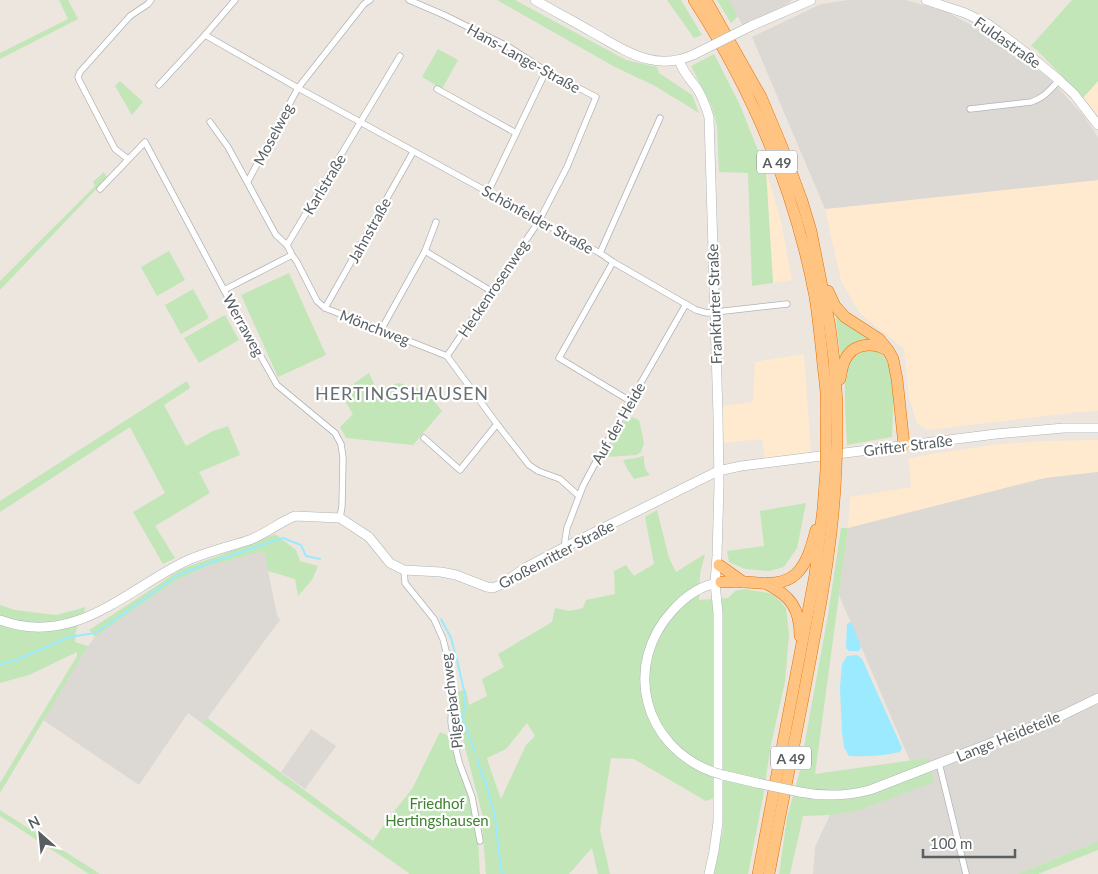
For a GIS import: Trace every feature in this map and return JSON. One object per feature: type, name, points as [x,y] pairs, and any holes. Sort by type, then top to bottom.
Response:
[{"type":"highway","name":"A 49","points":[[694,0],[725,53],[752,106],[777,162],[796,219],[816,307],[832,441]]},
{"type":"highway","name":"A 49","points":[[706,0],[736,51],[764,106],[802,201],[818,260],[832,344],[837,403],[832,441],[831,469],[834,504],[824,585],[770,874]]},
{"type":"highway","points":[[818,260],[828,294],[835,306],[845,317],[879,339],[893,359],[898,379],[904,446]]},
{"type":"highway","points":[[837,403],[842,368],[849,353],[866,344],[888,350]]},
{"type":"highway","name":"A 49","points":[[758,874],[801,654],[831,469]]},
{"type":"highway","points":[[718,583],[743,582],[765,584],[784,581],[798,572],[806,559],[823,509]]},
{"type":"highway","points":[[718,560],[729,572],[743,582]]},
{"type":"highway","points":[[765,584],[782,592],[793,605],[800,631],[801,654]]},
{"type":"street","points":[[128,159],[115,149],[78,76],[130,16],[152,0]]},
{"type":"street","points":[[159,85],[235,0]]},
{"type":"street","points":[[298,88],[364,4],[370,0]]},
{"type":"street","name":"Hans-Lange-Straße","points":[[409,0],[509,47],[596,98],[567,166],[539,221]]},
{"type":"street","points":[[535,0],[630,54],[658,62],[678,60],[695,54],[809,0]]},
{"type":"street","name":"Fuldastraße","points":[[926,0],[965,13],[988,24],[1030,55],[1059,80],[1074,94],[1098,125]]},
{"type":"street","name":"Schönfelder Straße","points":[[205,35],[413,152],[600,253],[696,310],[714,313]]},
{"type":"street","points":[[361,122],[400,56]]},
{"type":"street","name":"Frankfurter Straße","points":[[678,60],[684,73],[704,100],[709,117],[718,471],[718,583],[720,603],[718,613],[718,822],[709,874]]},
{"type":"street","points":[[488,192],[546,70]]},
{"type":"street","points":[[970,109],[1039,100],[1059,80]]},
{"type":"street","name":"Moselweg","points":[[248,181],[298,88]]},
{"type":"street","points":[[437,90],[516,133]]},
{"type":"street","points":[[600,253],[660,118]]},
{"type":"street","name":"Mönchweg","points":[[210,122],[228,147],[248,181],[276,235],[287,245],[317,301],[325,308],[447,356]]},
{"type":"street","name":"Karlstraße","points":[[287,245],[361,122]]},
{"type":"street","name":"Werraweg","points":[[100,189],[145,142],[277,385],[335,433],[341,444],[343,458],[340,518]]},
{"type":"street","name":"Jahnstraße","points":[[325,308],[413,152]]},
{"type":"street","name":"Heckenrosenweg","points":[[447,356],[539,221]]},
{"type":"street","points":[[381,330],[425,251],[436,222]]},
{"type":"street","points":[[425,251],[491,291]]},
{"type":"street","points":[[224,290],[292,255]]},
{"type":"street","points":[[613,262],[559,358],[630,401]]},
{"type":"street","name":"Auf der Heide","points":[[565,547],[567,528],[579,496],[599,456],[686,304]]},
{"type":"street","points":[[714,313],[787,304]]},
{"type":"street","points":[[447,356],[529,465],[538,471],[560,479],[579,496]]},
{"type":"street","points":[[424,438],[460,470],[497,424]]},
{"type":"street","name":"Grifter Straße","points":[[718,471],[741,466],[996,434],[1064,428],[1098,428]]},
{"type":"street","name":"Großenritter Straße","points":[[404,570],[448,574],[494,588],[525,568],[565,547],[718,471]]},
{"type":"street","points":[[0,620],[28,626],[50,627],[87,618],[191,558],[253,539],[295,516],[340,518],[369,537],[390,563],[404,570]]},
{"type":"street","name":"Pilgerbachweg","points":[[404,570],[405,583],[434,619],[444,639],[449,663],[452,694],[451,722],[454,741],[459,762],[472,797],[480,841]]},
{"type":"street","points":[[718,583],[704,587],[687,597],[676,607],[656,632],[649,649],[645,676],[646,694],[651,712],[664,738],[683,757],[697,766],[723,775],[800,792],[831,796],[879,787],[939,763]]},
{"type":"street","name":"Lange Heideteile","points":[[966,874],[939,763],[1063,715],[1098,698]]},
{"type":"shaded area","points":[[729,0],[792,0],[743,26]]},
{"type":"shaded area","points":[[848,0],[906,0],[947,12],[992,36],[1050,79],[1084,116],[1098,137],[1098,180],[825,209],[752,37],[821,4]]},
{"type":"shaded area","points":[[1098,81],[1098,116],[1083,98]]},
{"type":"shaded area","points":[[766,170],[781,222],[792,280],[773,283]]},
{"type":"shaded area","points":[[1098,180],[1098,411],[928,430],[917,423],[909,398],[904,349],[860,313],[841,281],[825,209]]},
{"type":"shaded area","points":[[804,354],[811,452],[765,458],[762,439],[723,443],[722,406],[753,402],[755,362]]},
{"type":"shaded area","points":[[1098,440],[1098,472],[1045,478],[848,528],[850,497],[911,487],[909,458],[1000,444]]},
{"type":"shaded area","points":[[1098,472],[1098,841],[1018,874],[813,874],[815,847],[830,815],[856,811],[928,758],[910,761],[839,595],[848,528],[1045,478]]},
{"type":"shaded area","points":[[264,551],[277,615],[280,620],[203,724],[188,713],[139,785],[43,720],[95,637],[179,579],[208,566]]},
{"type":"shaded area","points":[[311,729],[336,746],[305,789],[281,772]]},
{"type":"green space","points":[[59,0],[68,0],[78,19],[0,59],[0,53],[68,19]]},
{"type":"green space","points":[[497,0],[515,0],[626,60],[657,67],[659,73],[692,95],[699,113],[655,86],[615,67]]},
{"type":"green space","points":[[667,0],[681,0],[702,35],[694,38]]},
{"type":"green space","points":[[717,0],[729,0],[738,16],[731,23]]},
{"type":"green space","points":[[1072,0],[1098,0],[1098,81],[1083,98],[1031,46]]},
{"type":"green space","points":[[438,49],[458,60],[442,89],[422,77]]},
{"type":"green space","points":[[714,54],[739,103],[766,170],[773,283],[752,286],[748,173],[719,172],[717,126],[712,107],[691,66]]},
{"type":"green space","points":[[120,81],[143,102],[132,115],[115,86]]},
{"type":"green space","points":[[104,172],[107,178],[0,290],[0,281],[95,186],[93,182]]},
{"type":"green space","points":[[169,251],[185,280],[157,296],[141,267]]},
{"type":"green space","points":[[289,273],[326,355],[278,377],[241,295]]},
{"type":"green space","points":[[193,289],[209,318],[181,334],[165,305]]},
{"type":"green space","points":[[835,311],[876,340],[867,342],[841,362]]},
{"type":"green space","points":[[225,315],[239,340],[199,363],[184,338]]},
{"type":"green space","points":[[868,348],[878,351],[885,357],[890,369],[894,386],[892,437],[847,445],[845,376],[849,360],[853,355]]},
{"type":"green space","points":[[369,373],[377,390],[399,383],[426,391],[442,411],[413,445],[346,438],[340,427],[353,414],[340,393]]},
{"type":"green space","points":[[187,381],[190,388],[164,405],[186,446],[213,431],[228,426],[240,455],[199,472],[210,493],[155,526],[175,558],[163,564],[133,512],[165,493],[130,427],[0,512],[0,501]]},
{"type":"green space","points":[[632,417],[639,420],[644,443],[641,452],[636,455],[607,457],[605,454],[625,419],[630,421]]},
{"type":"green space","points":[[644,456],[645,468],[650,475],[634,479],[623,460]]},
{"type":"green space","points":[[806,503],[797,548],[784,567],[769,571],[745,569],[729,562],[727,551],[764,546],[760,511]]},
{"type":"green space","points":[[657,510],[669,558],[676,572],[705,554],[700,574],[699,600],[728,598],[735,591],[745,589],[774,594],[786,608],[789,634],[785,682],[771,744],[748,874],[714,874],[723,829],[723,795],[706,801],[634,759],[611,758],[600,830],[610,874],[598,874],[592,848],[569,874],[486,874],[482,827],[485,825],[460,728],[455,726],[455,692],[466,690],[469,705],[487,696],[482,679],[504,667],[498,654],[552,622],[555,608],[570,611],[583,608],[586,600],[615,594],[614,571],[626,565],[634,576],[654,564],[645,517]],"holes":[[[527,723],[535,736],[526,745],[501,799],[487,758],[506,749]]]},
{"type":"green space","points":[[841,528],[848,528],[815,774],[928,758],[934,782],[856,811],[830,815],[803,816],[790,874],[779,874],[787,818],[799,774],[828,615]]},
{"type":"green space","points":[[275,534],[296,550],[300,561],[318,566],[312,580],[298,596],[295,579],[268,571],[264,551],[208,566],[179,579],[95,637],[89,630],[182,569]]},
{"type":"green space","points":[[0,605],[15,610],[56,615],[86,607],[76,631],[75,642],[88,646],[0,793],[0,783],[77,656],[77,652],[29,675],[0,683]]},
{"type":"green space","name":"Friedhof Hertingshausen","points":[[207,718],[373,841],[412,789],[440,732],[447,735],[468,795],[478,841],[480,874],[410,874],[203,724]]},
{"type":"green space","points":[[0,810],[100,874],[89,874],[0,816]]},
{"type":"green space","points":[[1098,841],[1098,850],[1038,874],[1018,874]]},
{"type":"water","points":[[849,622],[852,624],[860,644],[861,648],[859,651],[849,651],[846,648],[847,624]]},
{"type":"water","points":[[857,655],[862,659],[902,748],[900,752],[874,756],[849,756],[844,747],[840,688],[842,664],[847,656]]},
{"type":"waterway","points":[[0,664],[14,661],[69,637],[95,633],[178,575],[283,538],[301,545],[306,556],[320,559]]},
{"type":"waterway","points":[[441,619],[451,638],[457,660],[465,695],[463,720],[475,752]]},
{"type":"waterway","points":[[478,759],[495,817],[501,870],[504,874]]},
{"type":"district","name":"HERTINGSHAUSEN","points":[[402,393]]}]
